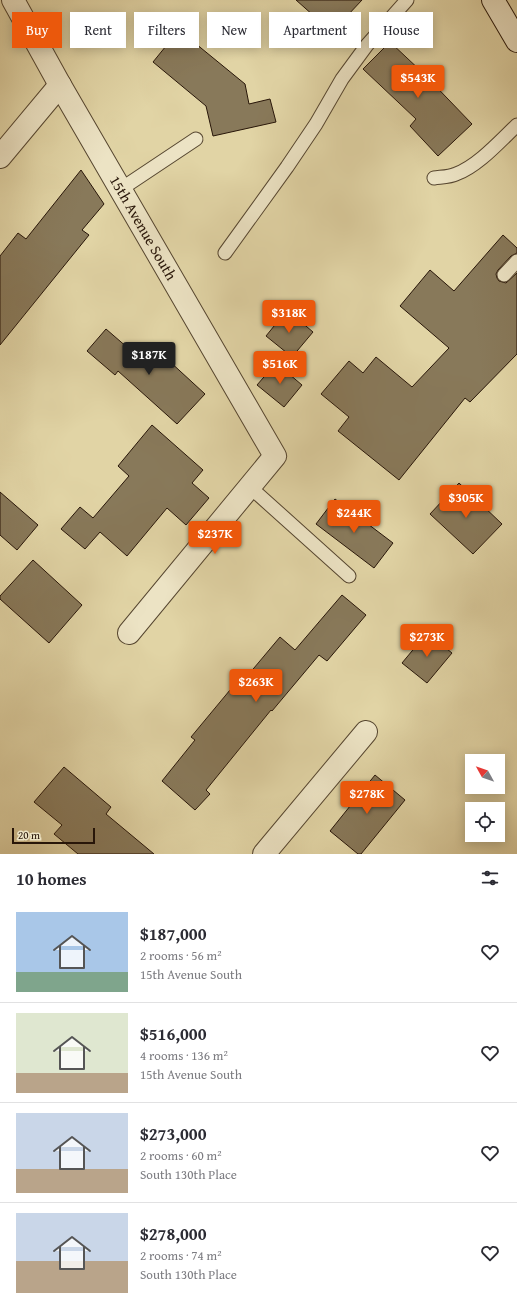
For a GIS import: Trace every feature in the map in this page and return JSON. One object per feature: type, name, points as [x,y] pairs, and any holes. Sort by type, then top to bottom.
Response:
[{"type":"street","name":"15th Avenue South","points":[[13,0],[60,85],[275,456],[250,487]]},
{"type":"street","points":[[493,0],[517,41]]},
{"type":"street","points":[[0,157],[60,85]]},
{"type":"street","points":[[129,633],[250,487]]},
{"type":"street","points":[[264,854],[366,732]]},
{"type":"lane","points":[[224,253],[287,167],[316,124],[342,79],[367,45],[407,0]]},
{"type":"lane","points":[[434,178],[456,174],[475,163],[517,125]]},
{"type":"lane","points":[[121,189],[196,139]]},
{"type":"lane","points":[[504,275],[517,261]]},
{"type":"lane","points":[[250,487],[349,576]]},
{"type":"building","points":[[296,0],[362,0],[351,12],[310,12]]},
{"type":"building","points":[[199,46],[245,84],[249,104],[270,99],[276,122],[213,136],[206,106],[153,62],[164,48],[199,48]]},
{"type":"building","points":[[384,48],[396,48],[423,73],[472,124],[438,156],[410,126],[416,119],[363,69]]},
{"type":"building","points":[[81,170],[104,204],[82,230],[89,235],[0,345],[0,256],[18,233],[26,239]]},
{"type":"building","points":[[503,235],[517,248],[517,253],[511,256],[496,274],[499,281],[506,283],[517,273],[517,354],[470,402],[465,398],[399,480],[338,431],[349,417],[321,394],[349,361],[363,373],[376,357],[412,387],[449,348],[400,306],[430,270],[454,291]]},
{"type":"building","points":[[287,310],[313,332],[292,357],[266,336]]},
{"type":"building","points":[[106,329],[143,361],[155,348],[205,394],[177,424],[118,371],[115,375],[87,351]]},
{"type":"building","points":[[276,363],[302,385],[284,407],[257,385]]},
{"type":"building","points":[[152,425],[203,470],[192,483],[209,498],[186,525],[167,508],[127,556],[100,532],[85,549],[61,529],[80,507],[93,518],[129,476],[118,466]]},
{"type":"building","points":[[459,483],[502,524],[473,554],[430,514]]},
{"type":"building","points":[[0,492],[38,525],[17,550],[0,535]]},
{"type":"building","points":[[335,499],[393,543],[374,568],[316,524]]},
{"type":"building","points":[[33,560],[82,605],[49,643],[0,599],[0,596]]},
{"type":"building","points":[[342,595],[366,615],[327,661],[319,655],[272,711],[271,710],[206,790],[210,794],[195,810],[162,781],[195,740],[191,737],[230,690],[233,693],[280,637],[295,650]]},
{"type":"building","points":[[427,633],[452,653],[427,683],[402,663]]},
{"type":"building","points":[[64,767],[111,807],[106,814],[154,854],[78,854],[54,834],[62,825],[34,802]]},
{"type":"building","points":[[375,775],[405,800],[361,854],[358,854],[330,831]]}]
